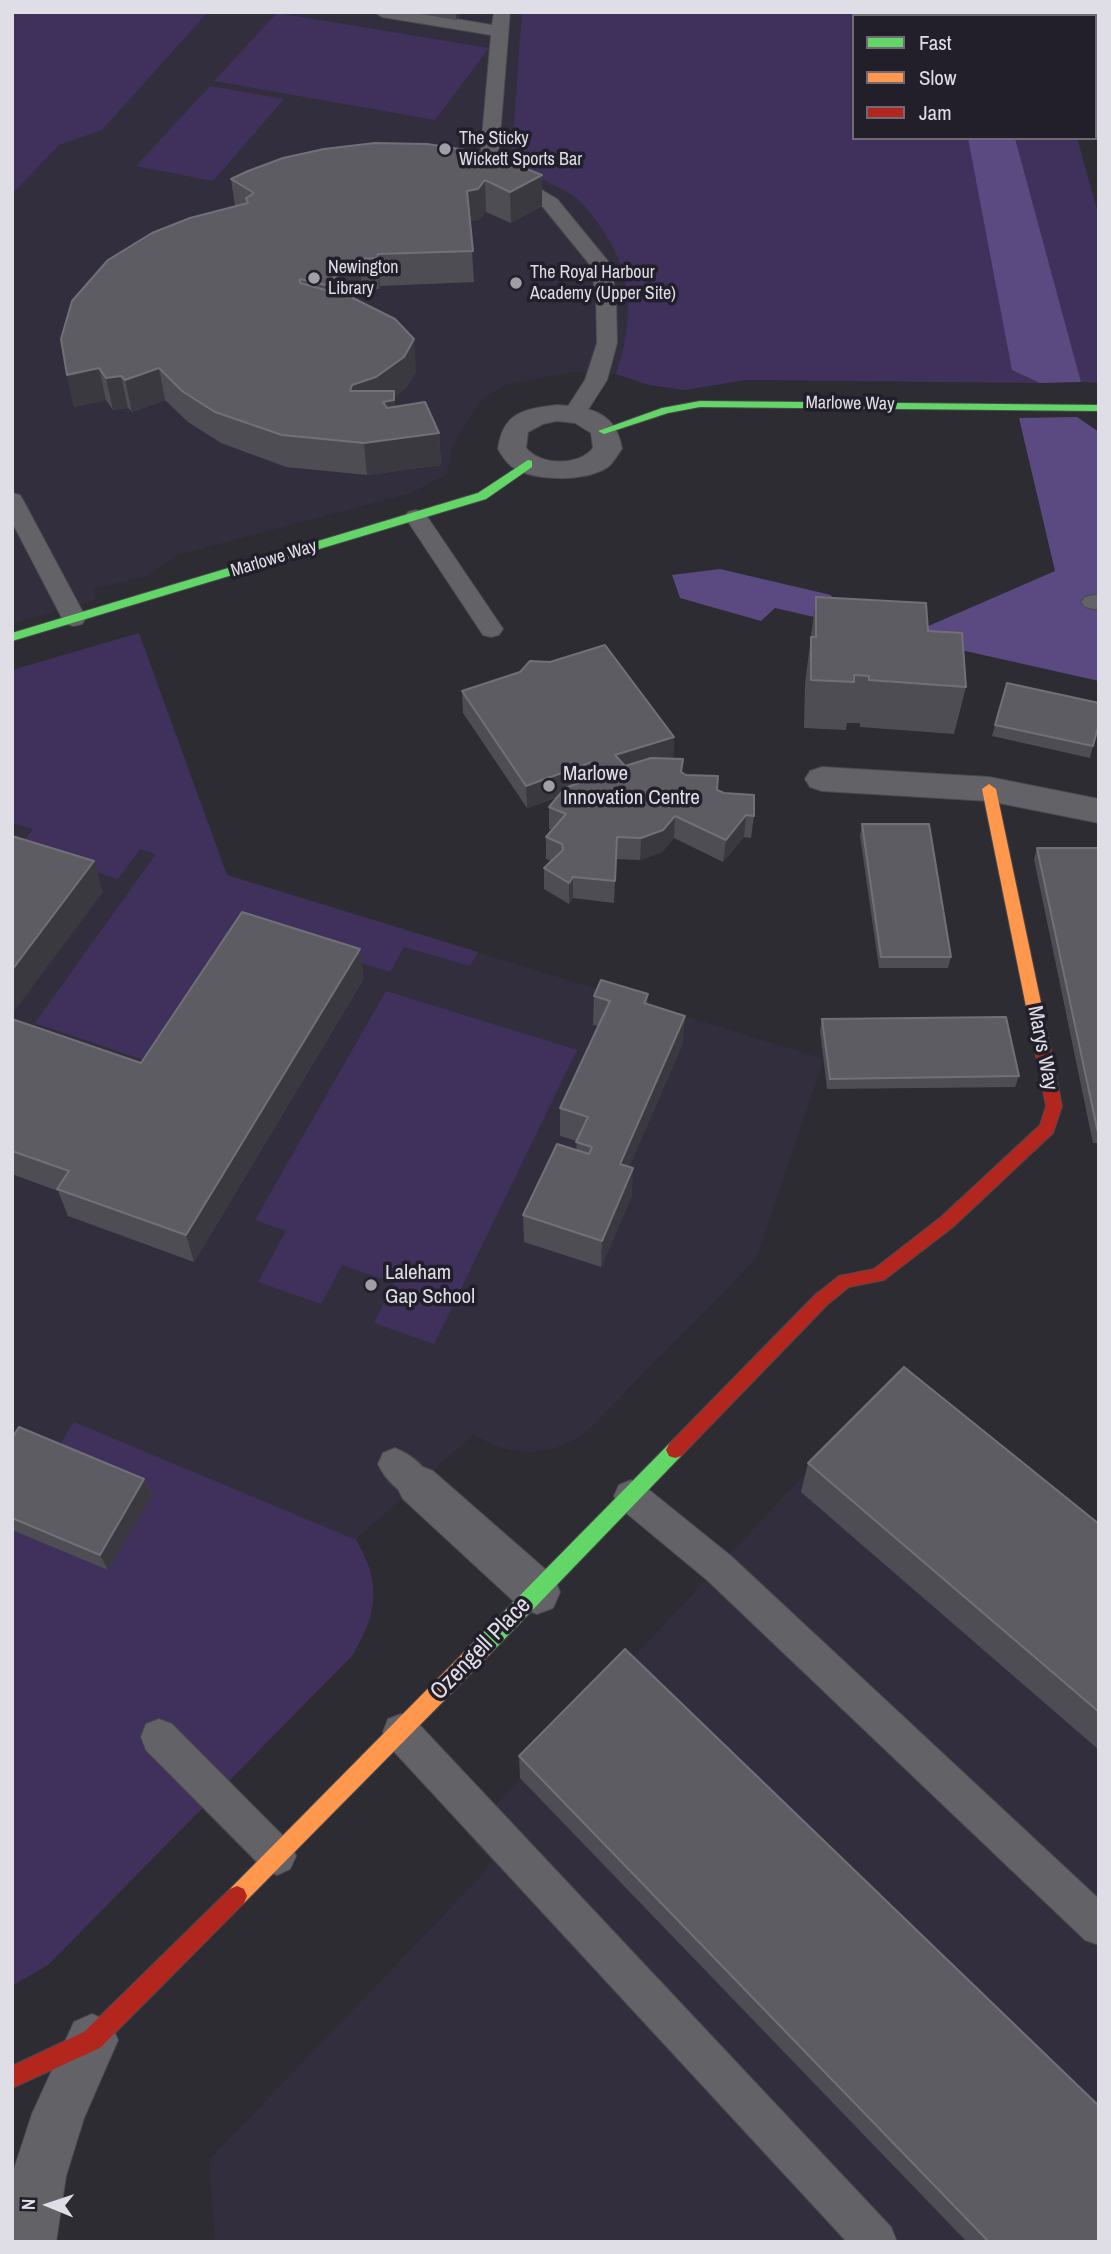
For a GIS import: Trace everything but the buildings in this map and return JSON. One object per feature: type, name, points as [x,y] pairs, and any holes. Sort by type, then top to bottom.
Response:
[{"type":"street","name":"Marlowe Way","points":[[604,431],[666,410],[700,404],[1099,408]]},
{"type":"street","points":[[573,414],[597,423],[604,431],[608,440],[600,458],[588,465],[558,471],[528,464],[517,456],[512,447],[512,437],[517,427],[542,415],[573,414]]},
{"type":"street","name":"Marlowe Way","points":[[12,637],[482,496],[528,464]]},
{"type":"street","points":[[822,779],[989,789],[1099,811]]},
{"type":"street","name":"Marys Way","points":[[878,1275],[947,1222],[1047,1128],[1054,1106],[989,789]]},
{"type":"street","name":"Ozengell Place","points":[[12,2077],[92,2040],[401,1732],[821,1300],[845,1282],[878,1275]]},
{"type":"street","points":[[406,1474],[537,1592]]},
{"type":"street","name":"Ozengell Place","points":[[28,2242],[43,2163],[59,2114],[92,2040]]},
{"type":"lane","points":[[382,12],[500,22],[490,149],[494,170],[550,203],[601,265],[606,297],[607,344],[596,380],[573,414]]},
{"type":"lane","points":[[12,500],[74,618]]},
{"type":"lane","points":[[416,517],[491,629]]},
{"type":"lane","points":[[631,1496],[719,1568],[1099,1926]]},
{"type":"lane","points":[[401,1732],[876,2242]]},
{"type":"lane","points":[[159,1737],[277,1856]]},
{"type":"shaded area","points":[[12,12],[208,12],[102,130],[59,145],[12,194]]},
{"type":"shaded area","name":"The Royal Harbour Academy (Upper Site)","points":[[208,12],[962,12],[852,14],[853,140],[746,380],[685,390],[649,385],[616,374],[573,372],[507,384],[480,400],[453,445],[447,474],[411,493],[177,555],[146,576],[94,589],[97,599],[12,624],[12,194],[59,145],[102,129]]},
{"type":"shaded area","points":[[522,12],[962,12],[852,14],[852,140],[988,140],[1040,383],[746,380],[685,390],[649,385],[616,374],[628,314],[628,295],[618,259],[609,240],[580,201],[522,167],[512,152]]},
{"type":"shaded area","points":[[277,13],[489,48],[435,120],[214,81]]},
{"type":"shaded area","points":[[210,86],[284,99],[213,181],[136,166]]},
{"type":"shaded area","points":[[968,140],[1016,140],[1081,382],[1040,383],[1012,370]]},
{"type":"shaded area","points":[[1016,140],[1078,140],[1099,216],[1099,383],[1081,382]]},
{"type":"shaded area","points":[[1077,417],[1099,432],[1099,681],[903,637],[1055,571],[1019,418]]},
{"type":"shaded area","points":[[720,569],[831,595],[845,624],[775,608],[761,621],[680,598],[672,575]]},
{"type":"shaded area","name":"Laleham Gap School","points":[[139,633],[227,875],[824,1059],[756,1259],[590,1428],[574,1440],[535,1452],[513,1451],[492,1445],[474,1434],[356,1539],[374,1598],[371,1618],[352,1656],[48,1965],[12,1986],[12,670]]},
{"type":"shaded area","points":[[139,633],[227,875],[478,952],[470,966],[404,947],[390,972],[235,924],[143,1060],[35,1023],[156,854],[140,849],[118,879],[19,848],[33,829],[12,823],[12,670]]},
{"type":"shaded area","points":[[386,991],[577,1050],[434,1344],[374,1323],[394,1283],[342,1265],[321,1304],[258,1282],[286,1231],[255,1220]]},
{"type":"shaded area","points":[[895,1377],[1099,1539],[1099,2242],[215,2242],[209,2160],[483,1874],[491,1861],[468,1835]]},
{"type":"shaded area","points":[[74,1422],[356,1540],[370,1570],[373,1598],[367,1626],[352,1656],[48,1965],[12,1986],[12,1438],[54,1454]]},
{"type":"traffic: fast","points":[[604,431],[666,410],[700,404],[1099,408]]},
{"type":"traffic: fast","points":[[12,637],[482,496],[528,464]]},
{"type":"traffic: fast","points":[[484,1646],[675,1450]]},
{"type":"traffic: slow","points":[[989,789],[1041,1041]]},
{"type":"traffic: slow","points":[[237,1896],[484,1646]]},
{"type":"traffic: jam","points":[[675,1450],[821,1300],[845,1281],[878,1275],[947,1222],[1047,1128],[1054,1106],[1041,1041]]},
{"type":"traffic: jam","points":[[12,2077],[92,2040],[237,1896]]},
{"type":"place","name":"The Sticky Wickett Sports Bar","points":[[445,149]]},
{"type":"place","name":"Newington Library","points":[[314,278]]},
{"type":"place","name":"The Royal Harbour Academy (Upper Site)","points":[[516,283]]},
{"type":"place","name":"Marlowe Innovation Centre","points":[[549,786]]},
{"type":"place","name":"Laleham Gap School","points":[[371,1285]]}]
